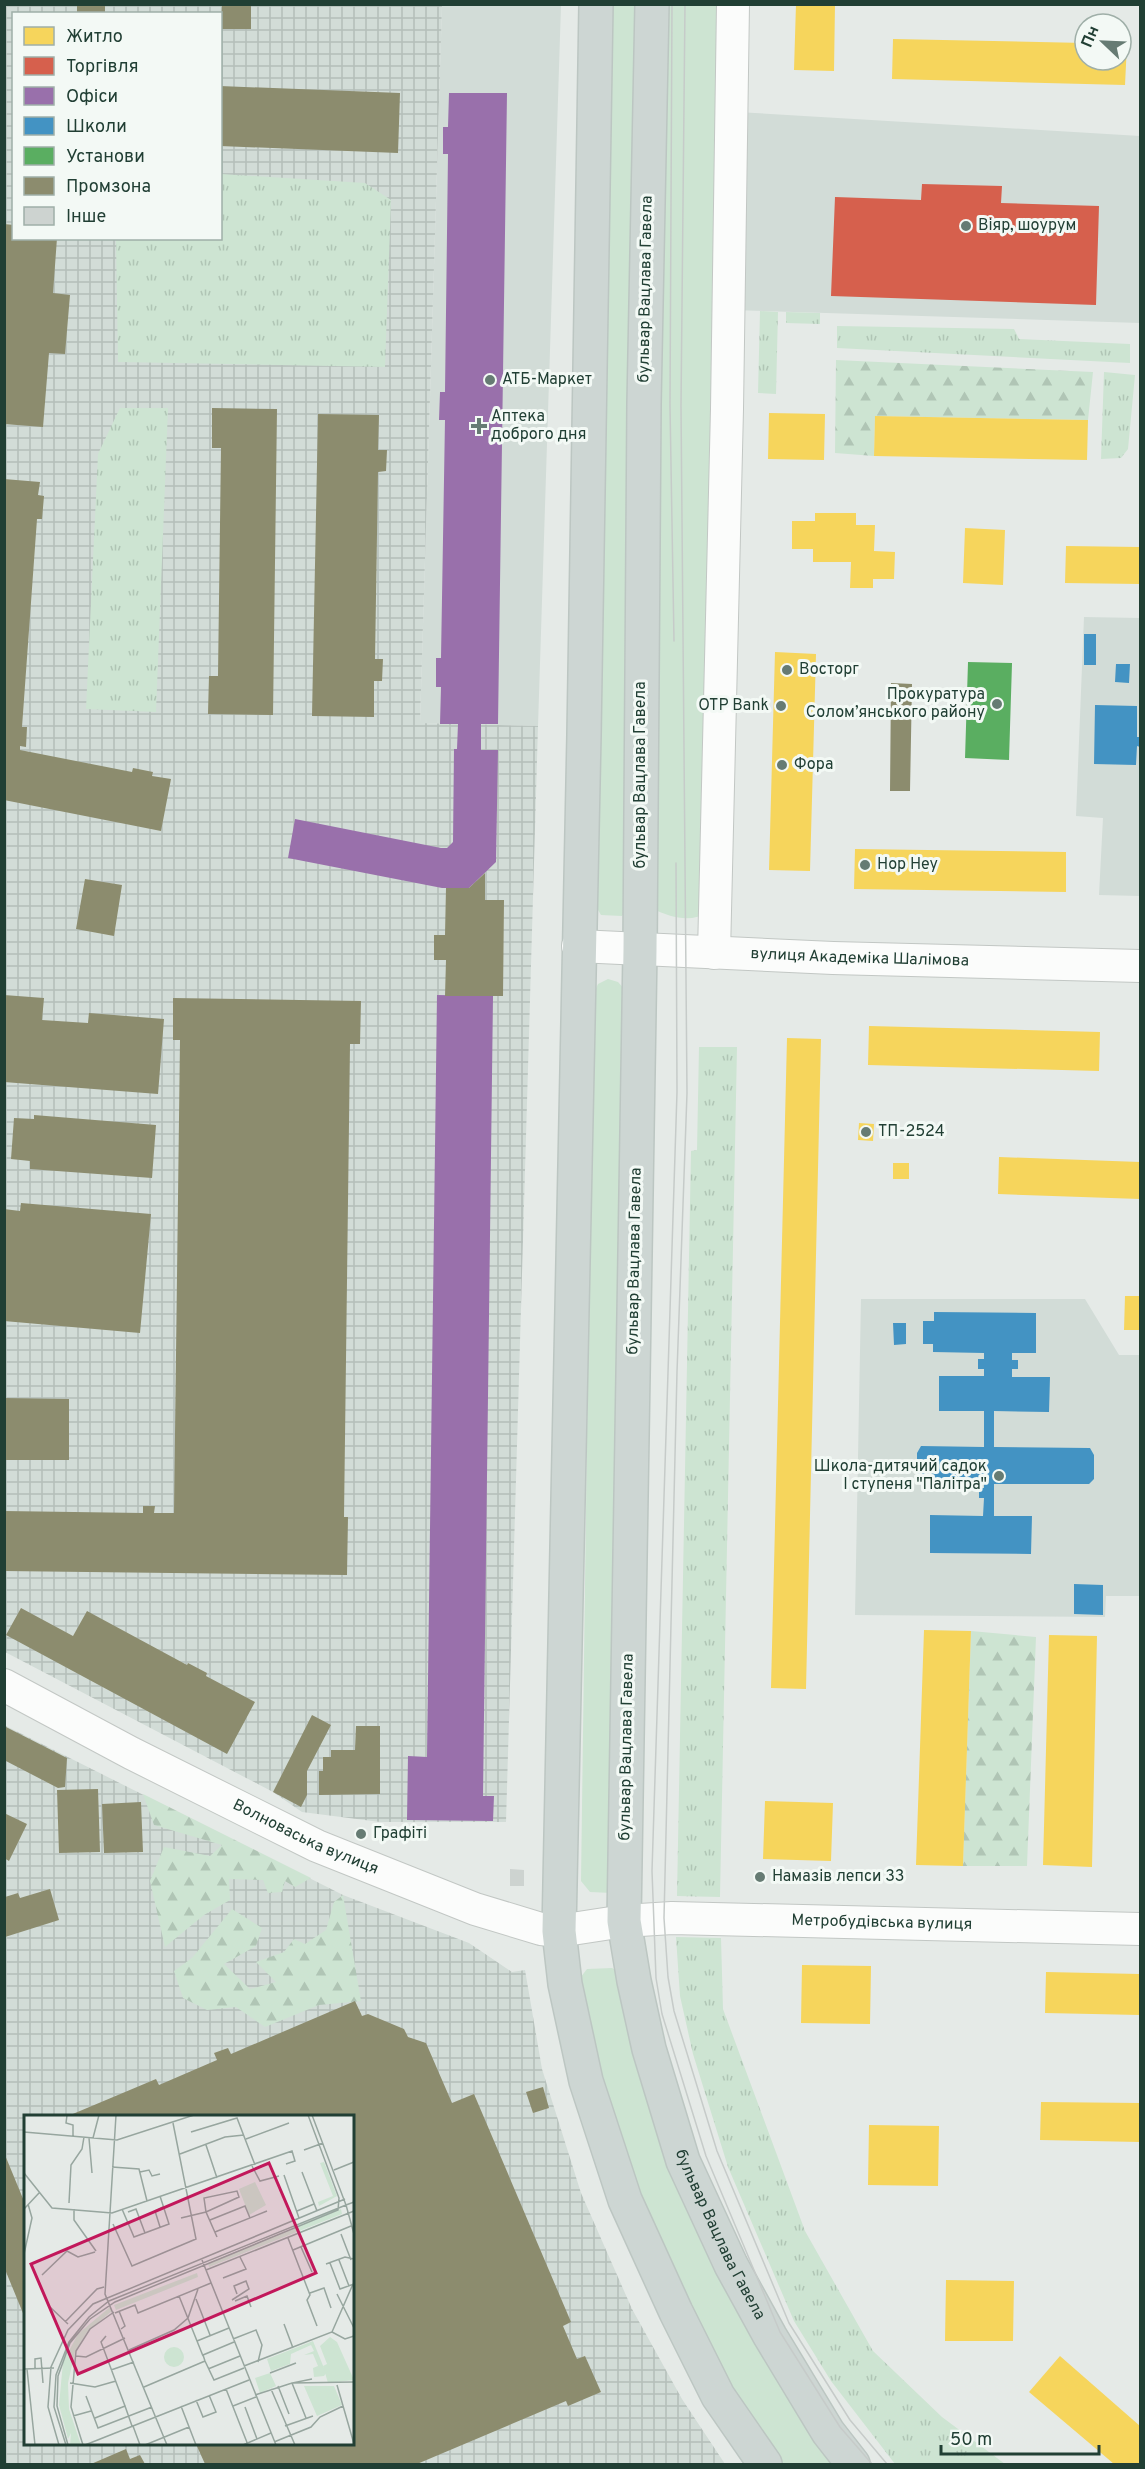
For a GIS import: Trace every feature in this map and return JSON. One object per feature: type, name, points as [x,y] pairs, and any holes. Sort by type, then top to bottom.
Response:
[{"type":"main road","points":[[596,4],[584,735],[559,1930],[565,1984],[586,2081],[625,2200],[676,2312],[718,2396],[765,2464]]},
{"type":"main road","name":"бульвар Вацлава Гавела","points":[[652,4],[644,392],[640,950],[624,1921],[649,2049],[683,2161],[731,2265],[770,2336],[828,2432],[853,2464]]},
{"type":"street","points":[[714,953],[728,409],[733,4]]},
{"type":"street","name":"вулиця Академіка Шалімова","points":[[578,946],[714,953],[1140,966]]},
{"type":"street","name":"Волноваська вулиця","points":[[4,1685],[132,1753],[317,1846],[475,1910],[541,1929],[559,1930],[624,1921]]},
{"type":"street","name":"Метробудівська вулиця","points":[[624,1921],[682,1918],[1140,1929]]},
{"type":"shaded area","points":[[4,5],[442,5],[420,723],[538,726],[506,1822],[380,1822],[302,1812],[273,1792],[5,1652]]},
{"type":"shaded area","points":[[442,5],[561,5],[538,726],[420,723]]},
{"type":"shaded area","points":[[737,112],[1140,136],[1140,323],[733,310]]},
{"type":"shaded area","points":[[1084,617],[1140,618],[1140,896],[1099,895],[1103,818],[1076,816]]},
{"type":"shaded area","name":"Школа-дитячий садок І ступеня \"Палітра\"","points":[[861,1299],[1085,1299],[1119,1355],[1140,1355],[1140,1596],[1106,1596],[1105,1617],[855,1615]]},
{"type":"shaded area","points":[[4,1725],[343,1895],[469,1943],[512,1972],[525,1970],[542,2069],[581,2193],[632,2309],[682,2399],[725,2464],[5,2464]]},
{"type":"green space","points":[[604,5],[642,5],[628,906],[622,916],[601,915],[595,905]]},
{"type":"green space","points":[[666,5],[726,5],[709,912],[688,918],[674,917],[653,909]]},
{"type":"green space","points":[[222,174],[365,183],[391,200],[385,367],[118,362],[116,240],[222,240]]},
{"type":"green space","points":[[760,311],[778,312],[776,394],[758,393]]},
{"type":"green space","points":[[786,312],[820,313],[820,324],[786,323]]},
{"type":"green space","points":[[837,326],[1014,329],[1019,339],[1130,344],[1130,363],[837,348]]},
{"type":"green space","points":[[836,360],[1093,372],[1088,420],[875,416],[874,456],[835,453]]},
{"type":"green space","points":[[1104,372],[1135,375],[1128,449],[1121,458],[1101,459]]},
{"type":"green space","points":[[120,408],[168,408],[156,712],[86,709],[98,454]]},
{"type":"green space","points":[[608,979],[618,982],[625,990],[612,1893],[590,1892],[581,1881],[593,994],[598,984]]},
{"type":"green space","points":[[699,1047],[737,1047],[720,1897],[677,1896],[691,1151],[697,1150]]},
{"type":"green space","points":[[971,1631],[1036,1637],[1027,1866],[963,1866]]},
{"type":"green space","points":[[143,1794],[311,1878],[295,1887],[285,1881],[282,1892],[268,1893],[263,1880],[229,1879],[230,1900],[204,1915],[165,1947],[150,1881],[164,1847],[210,1856],[222,1845],[154,1825]]},
{"type":"green space","points":[[343,1895],[361,2001],[319,2005],[265,2027],[236,2007],[207,2010],[183,1998],[174,1971],[192,1958],[232,1909],[262,1928],[256,1946],[224,1964],[250,1989],[276,1982],[256,1962],[284,1952],[294,1939],[305,1944],[326,1930],[334,1902]]},
{"type":"green space","points":[[676,1937],[721,1938],[723,2009],[805,2231],[873,2351],[942,2417],[1005,2464],[895,2464],[831,2381],[794,2321],[728,2167],[693,2054],[680,1996]]},
{"type":"green space","points":[[612,1968],[624,1975],[641,2051],[841,2464],[780,2464],[732,2394],[640,2196],[597,2075],[577,1982],[587,1969]]},
{"type":"building: Житло","points":[[796,4],[835,4],[834,71],[794,70]]},
{"type":"building: Житло","points":[[893,39],[1073,43],[1073,72],[1126,72],[1125,85],[892,79]]},
{"type":"building: Житло","points":[[769,413],[825,414],[824,460],[768,459]]},
{"type":"building: Житло","points":[[875,416],[1088,420],[1087,460],[874,456]]},
{"type":"building: Житло","points":[[815,513],[856,513],[856,525],[875,525],[874,551],[895,552],[894,579],[873,579],[873,588],[850,588],[851,562],[813,562],[813,549],[792,549],[792,521],[815,521]]},
{"type":"building: Житло","points":[[965,528],[1005,530],[1003,585],[963,583]]},
{"type":"building: Житло","points":[[1066,546],[1140,547],[1140,584],[1065,583]]},
{"type":"building: Житло","points":[[775,652],[816,654],[810,871],[769,870]]},
{"type":"building: Житло","points":[[855,849],[1066,852],[1066,892],[854,889]]},
{"type":"building: Житло","points":[[869,1026],[1100,1032],[1099,1071],[868,1065]]},
{"type":"building: Житло","points":[[787,1038],[821,1039],[806,1689],[771,1688]]},
{"type":"building: Житло","name":"ТП-2524","points":[[859,1123],[874,1124],[873,1141],[858,1140]]},
{"type":"building: Житло","points":[[999,1157],[1140,1162],[1140,1199],[998,1194]]},
{"type":"building: Житло","points":[[893,1163],[909,1163],[909,1179],[893,1179]]},
{"type":"building: Житло","points":[[1125,1296],[1140,1296],[1140,1330],[1124,1330]]},
{"type":"building: Житло","points":[[924,1630],[971,1631],[963,1866],[916,1865]]},
{"type":"building: Житло","points":[[1049,1635],[1097,1636],[1092,1867],[1043,1865]]},
{"type":"building: Житло","points":[[765,1801],[833,1803],[831,1861],[763,1859]]},
{"type":"building: Житло","points":[[802,1965],[871,1966],[870,2024],[801,2023]]},
{"type":"building: Житло","points":[[1046,1972],[1140,1974],[1140,2015],[1045,2013]]},
{"type":"building: Житло","points":[[1041,2102],[1140,2103],[1140,2142],[1040,2140]]},
{"type":"building: Житло","points":[[869,2125],[939,2126],[938,2186],[868,2185]]},
{"type":"building: Житло","points":[[946,2280],[1014,2281],[1013,2341],[945,2341]]},
{"type":"building: Житло","points":[[1060,2356],[1140,2426],[1140,2464],[1114,2464],[1029,2392]]},
{"type":"building: Торгівля","name":"Віяр, шоурум","points":[[922,184],[1002,186],[1001,203],[1099,206],[1096,305],[831,296],[835,197],[921,200]]},
{"type":"building: Офіси","points":[[449,93],[507,93],[498,724],[481,724],[481,750],[498,750],[496,862],[469,888],[442,888],[288,858],[295,819],[441,848],[447,848],[453,842],[454,749],[457,749],[458,724],[440,724],[441,687],[436,687],[436,658],[441,658],[445,420],[439,420],[440,392],[445,392],[448,154],[443,154],[443,127],[448,127]]},
{"type":"building: Офіси","points":[[437,995],[493,996],[483,1796],[494,1796],[493,1821],[407,1820],[408,1756],[427,1757]]},
{"type":"building: Школи","points":[[1084,634],[1096,634],[1096,665],[1084,665]]},
{"type":"building: Школи","points":[[1116,664],[1130,664],[1129,683],[1115,682]]},
{"type":"building: Школи","points":[[1095,705],[1137,706],[1137,737],[1140,737],[1140,747],[1137,746],[1136,765],[1094,764]]},
{"type":"building: Школи","points":[[934,1312],[1036,1313],[1036,1353],[1012,1353],[1012,1360],[1018,1360],[1018,1369],[1012,1369],[1012,1377],[1050,1377],[1049,1412],[994,1411],[994,1447],[1090,1448],[1094,1455],[1094,1479],[1089,1484],[994,1484],[994,1516],[1032,1516],[1031,1554],[930,1553],[930,1515],[983,1516],[984,1498],[979,1498],[979,1488],[984,1488],[984,1483],[921,1483],[917,1477],[917,1453],[921,1446],[984,1447],[984,1411],[939,1411],[939,1376],[984,1376],[984,1369],[978,1369],[978,1359],[984,1359],[984,1353],[933,1352],[933,1344],[923,1344],[923,1321],[934,1321]]},
{"type":"building: Школи","points":[[893,1323],[906,1323],[906,1344],[894,1345]]},
{"type":"building: Школи","points":[[1074,1584],[1103,1585],[1103,1615],[1074,1614]]},
{"type":"building: Установи","points":[[968,662],[1012,663],[1009,760],[965,758]]},
{"type":"building: Промзона","points":[[77,4],[105,4],[105,12],[77,12]]},
{"type":"building: Промзона","points":[[222,4],[251,4],[251,29],[222,29]]},
{"type":"building: Промзона","points":[[222,86],[400,93],[398,153],[222,146]]},
{"type":"building: Промзона","points":[[4,224],[12,225],[12,240],[57,240],[53,293],[70,295],[65,354],[49,353],[43,427],[4,424]]},
{"type":"building: Промзона","points":[[212,408],[277,409],[273,715],[208,714],[209,676],[218,676],[221,448],[212,448]]},
{"type":"building: Промзона","points":[[318,414],[379,415],[378,450],[387,450],[386,471],[378,472],[375,659],[383,659],[382,681],[374,681],[374,717],[312,716]]},
{"type":"building: Промзона","points":[[4,479],[40,482],[38,495],[44,496],[42,519],[37,519],[22,727],[27,727],[26,747],[20,746],[20,750],[132,772],[133,768],[153,772],[152,776],[171,779],[161,831],[4,800]]},
{"type":"building: Промзона","points":[[891,683],[912,684],[910,791],[890,791]]},
{"type":"building: Промзона","points":[[485,873],[485,900],[504,900],[503,996],[445,996],[446,960],[434,960],[434,935],[445,935],[446,888],[469,888]]},
{"type":"building: Промзона","points":[[85,879],[122,885],[114,936],[76,929]]},
{"type":"building: Промзона","points":[[4,995],[44,998],[42,1020],[88,1023],[89,1013],[164,1019],[158,1094],[4,1082]]},
{"type":"building: Промзона","points":[[173,998],[361,1001],[360,1044],[350,1044],[344,1517],[348,1517],[347,1575],[4,1571],[4,1511],[143,1513],[143,1506],[155,1506],[154,1513],[174,1513],[180,1040],[173,1040]]},
{"type":"building: Промзона","points":[[34,1115],[156,1125],[152,1178],[30,1169],[30,1161],[11,1159],[14,1118],[34,1119]]},
{"type":"building: Промзона","points":[[21,1203],[151,1214],[140,1333],[4,1321],[4,1209],[20,1211]]},
{"type":"building: Промзона","points":[[4,1398],[69,1399],[69,1460],[4,1460]]},
{"type":"building: Промзона","points":[[21,1608],[73,1636],[87,1611],[187,1665],[188,1663],[207,1673],[206,1676],[255,1702],[227,1754],[6,1635]]},
{"type":"building: Промзона","points":[[312,1715],[331,1725],[307,1771],[307,1795],[301,1807],[273,1792]]},
{"type":"building: Промзона","points":[[4,1726],[67,1758],[65,1787],[58,1788],[4,1760]]},
{"type":"building: Промзона","points":[[356,1726],[380,1726],[380,1794],[319,1795],[319,1771],[323,1771],[323,1757],[331,1757],[331,1750],[355,1750]]},
{"type":"building: Промзона","points":[[98,1789],[100,1852],[59,1853],[57,1790]]},
{"type":"building: Промзона","points":[[141,1802],[143,1852],[104,1853],[102,1804]]},
{"type":"building: Промзона","points":[[4,1813],[27,1824],[9,1861],[4,1858]]},
{"type":"building: Промзона","points":[[50,1889],[59,1920],[5,1937],[5,1897],[18,1893],[20,1898]]},
{"type":"building: Промзона","points":[[355,2001],[362,2016],[368,2014],[404,2029],[408,2037],[426,2043],[452,2103],[474,2094],[571,2322],[563,2326],[577,2359],[585,2356],[601,2392],[568,2406],[566,2401],[417,2464],[205,2464],[196,2445],[354,2445],[354,2115],[70,2115],[156,2079],[159,2085],[217,2060],[214,2053],[228,2048],[231,2054]]},
{"type":"building: Промзона","points":[[543,2087],[549,2108],[533,2113],[526,2092]]},
{"type":"building: Промзона","points":[[5,2155],[24,2201],[24,2316],[4,2267]]},
{"type":"building: Промзона","points":[[126,2449],[130,2459],[140,2455],[145,2464],[91,2464]]},
{"type":"building: Інше","points":[[510,1869],[524,1870],[524,1886],[510,1886]]},
{"type":"tram line","points":[[672,4],[670,406],[674,641]]},
{"type":"tram line","points":[[685,4],[681,406],[687,1093],[677,1372],[664,1918],[668,1977],[674,2011],[717,2151],[789,2323],[850,2420],[887,2464]]},
{"type":"tram line","points":[[676,863],[677,1092],[652,1871],[656,1978],[662,2014],[706,2156],[780,2332],[840,2427],[872,2464]]},
{"type":"place","name":"Віяр, шоурум","points":[[966,226]]},
{"type":"place","name":"АТБ-Маркет","points":[[490,380]]},
{"type":"place","name":"Аптека доброго дня","points":[[479,426]]},
{"type":"place","name":"Восторг","points":[[787,670]]},
{"type":"place","name":"Прокуратура Солом’янського району","points":[[997,704]]},
{"type":"place","name":"OTP Bank","points":[[781,706]]},
{"type":"place","name":"Фора","points":[[782,765]]},
{"type":"place","name":"Hop Hey","points":[[865,865]]},
{"type":"place","name":"ТП-2524","points":[[866,1132]]},
{"type":"place","name":"Школа-дитячий садок І ступеня \"Палітра\"","points":[[999,1476]]},
{"type":"place","name":"Графіті","points":[[361,1834]]},
{"type":"place","name":"Намазів лепси 33","points":[[760,1877]]}]
